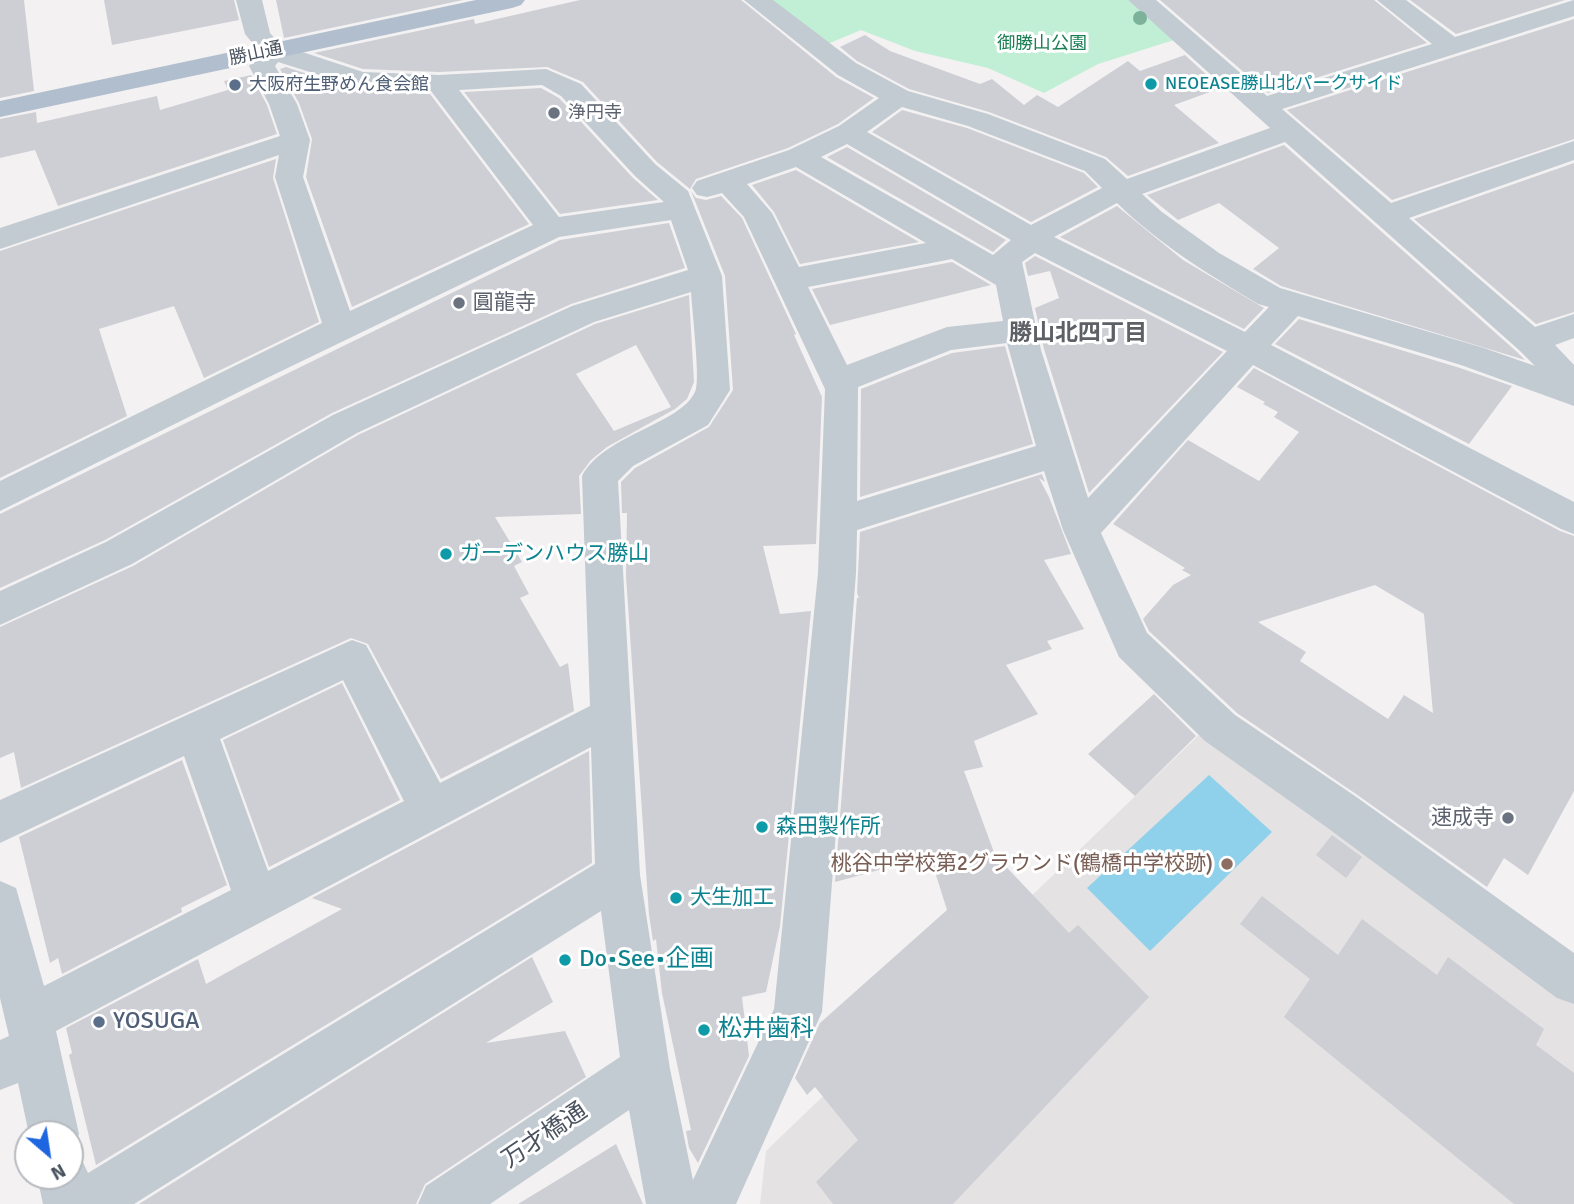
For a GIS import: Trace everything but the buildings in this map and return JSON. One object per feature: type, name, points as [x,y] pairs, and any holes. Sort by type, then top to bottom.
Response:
[{"type":"main road","name":"勝山通","points":[[0,109],[421,0]]},
{"type":"main road","name":"勝山通","points":[[0,88],[512,0]]},
{"type":"street","points":[[249,0],[265,42],[262,66],[283,104],[296,141],[289,177],[340,329]]},
{"type":"street","points":[[757,0],[847,69],[898,97],[978,120],[1095,165],[1151,219],[1208,260],[1269,296],[1472,356],[1574,393]]},
{"type":"street","points":[[1141,0],[1531,342],[1574,385]]},
{"type":"street","points":[[1390,0],[1451,46]]},
{"type":"street","points":[[1263,106],[1574,8]]},
{"type":"street","points":[[265,42],[361,80],[439,83],[546,77],[571,90],[680,204],[706,276],[713,390],[696,416],[621,456],[600,477],[618,875],[646,1069],[672,1204]]},
{"type":"street","points":[[439,83],[552,228]]},
{"type":"street","points":[[0,497],[257,368],[552,228],[680,204],[727,181],[799,156],[848,133],[898,97]]},
{"type":"street","points":[[1291,130],[1123,190],[1045,229],[1006,260],[1021,330],[1056,454],[1081,530],[1133,645],[1220,728],[1340,811],[1574,981]]},
{"type":"street","points":[[848,133],[1033,239],[1250,348],[1574,519]]},
{"type":"street","points":[[0,239],[296,141]]},
{"type":"street","points":[[1388,215],[1574,150]]},
{"type":"street","points":[[799,156],[1010,279]]},
{"type":"street","points":[[709,1204],[798,1012],[837,573],[842,389],[757,213],[727,181]]},
{"type":"street","points":[[789,280],[956,248]]},
{"type":"street","points":[[0,610],[119,553],[345,424],[583,314],[706,276]]},
{"type":"street","points":[[1081,530],[1291,303]]},
{"type":"street","points":[[1531,342],[1574,325]]},
{"type":"street","points":[[839,382],[947,338],[1021,330]]},
{"type":"street","points":[[839,521],[1056,454]]},
{"type":"street","points":[[0,822],[352,657],[431,810]]},
{"type":"street","points":[[22,1045],[257,901],[610,716]]},
{"type":"street","points":[[196,730],[257,901]]},
{"type":"street","points":[[86,1204],[618,875]]},
{"type":"street","points":[[0,904],[22,1045],[49,1120]]},
{"type":"street","name":"万才橋通","points":[[444,1204],[646,1069]]},
{"type":"shaded area","name":"桃谷中学校第2グラウンド(鶴橋中学校跡)","points":[[1203,731],[1574,997],[1574,1204],[760,1204],[766,1151]]},
{"type":"green space","name":"御勝山公園","points":[[768,0],[1128,0],[1174,40],[1098,64],[1044,93],[988,68],[915,51],[861,30],[825,45]]},
{"type":"water","points":[[1209,775],[1272,832],[1150,951],[1087,888]]},
{"type":"place","name":"NEOEASE勝山北パークサイド","points":[[1151,84]]},
{"type":"place","name":"大阪府生野めん食会館","points":[[235,85]]},
{"type":"place","name":"浄円寺","points":[[554,113]]},
{"type":"place","name":"圓龍寺","points":[[459,303]]},
{"type":"place","name":"ガーデンハウス勝山","points":[[446,554]]},
{"type":"place","name":"速成寺","points":[[1508,818]]},
{"type":"place","name":"森田製作所","points":[[762,827]]},
{"type":"place","name":"桃谷中学校第2グラウンド(鶴橋中学校跡)","points":[[1227,864]]},
{"type":"place","name":"大生加工","points":[[676,898]]},
{"type":"place","name":"Do•See•企画","points":[[565,960]]},
{"type":"place","name":"YOSUGA","points":[[99,1022]]},
{"type":"place","name":"松井歯科","points":[[704,1030]]},
{"type":"district","name":"勝山北四丁目","points":[[1078,334]]}]
